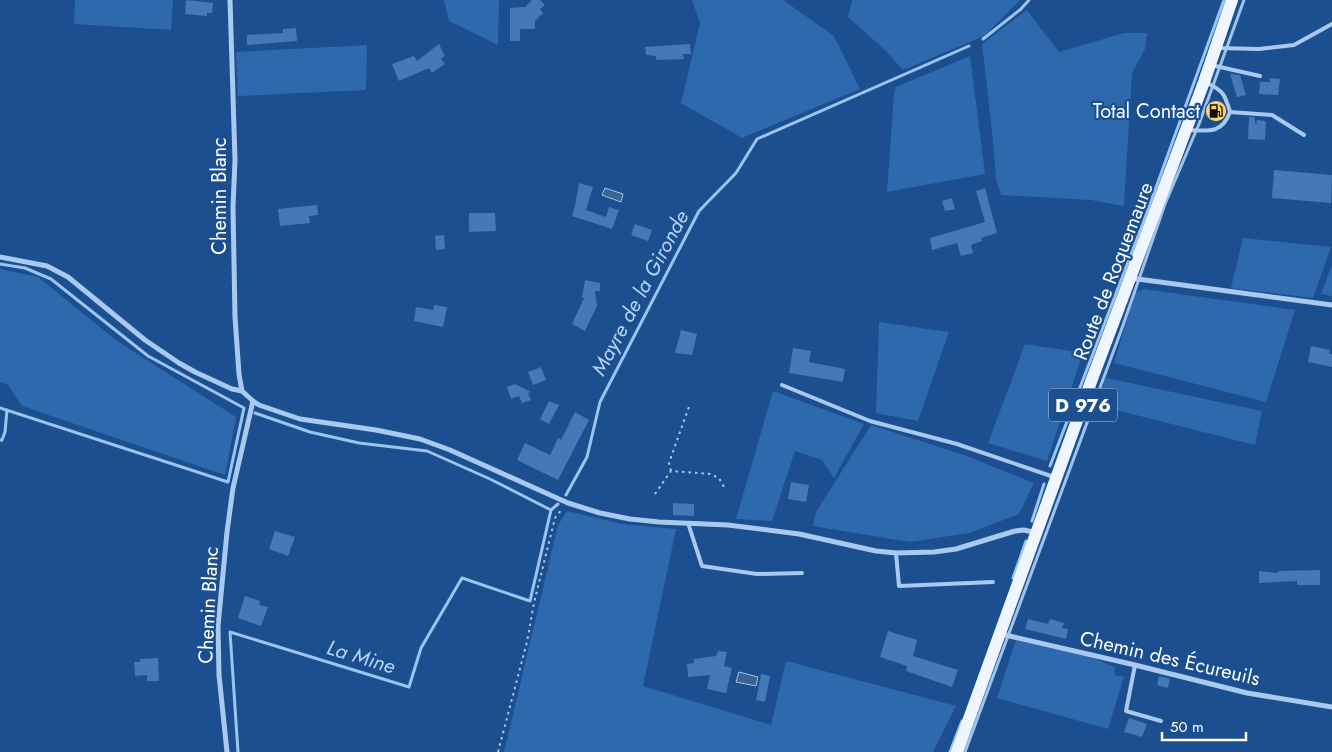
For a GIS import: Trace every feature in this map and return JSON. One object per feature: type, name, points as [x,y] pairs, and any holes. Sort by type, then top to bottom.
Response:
[{"type":"main road","name":"Route de Roquemaure","points":[[957,752],[1056,478],[1204,82],[1232,0]]},
{"type":"street","name":"Chemin Blanc","points":[[230,0],[235,317],[242,391]]},
{"type":"street","points":[[0,257],[47,266],[68,277],[145,340],[179,363],[195,372],[242,391],[252,401],[300,419],[376,430],[420,439],[450,450],[568,503],[600,513],[630,519],[728,525],[799,534],[876,551],[896,553],[934,552],[956,549],[1015,531],[1024,530],[1037,533]]},
{"type":"street","points":[[1130,278],[1332,305]]},
{"type":"street","name":"Chemin Blanc","points":[[227,752],[219,675],[218,626],[233,488],[252,401]]},
{"type":"street","name":"Chemin des Écureuils","points":[[1001,634],[1135,664],[1247,693],[1332,707]]},
{"type":"lane","points":[[1216,48],[1259,49],[1294,45],[1332,24]]},
{"type":"lane","points":[[1210,64],[1260,76]]},
{"type":"lane","points":[[1186,130],[1209,131],[1220,128],[1226,123],[1230,112],[1227,102],[1219,89],[1204,82]]},
{"type":"lane","points":[[1230,112],[1272,115],[1304,135]]},
{"type":"lane","points":[[782,386],[870,421],[958,444],[1056,478]]},
{"type":"lane","points":[[688,524],[702,566],[757,574],[802,573]]},
{"type":"lane","points":[[896,553],[899,586],[993,582]]},
{"type":"lane","points":[[1135,664],[1126,711],[1161,722]]},
{"type":"path","points":[[655,494],[671,471],[669,463],[690,404]]},
{"type":"path","points":[[671,471],[710,474],[719,478],[724,487]]},
{"type":"path","points":[[498,752],[527,642],[534,603],[555,518],[568,503]]},
{"type":"shaded area","points":[[75,0],[173,0],[171,30],[74,24]]},
{"type":"shaded area","points":[[444,0],[499,0],[498,45],[449,21]]},
{"type":"shaded area","points":[[692,0],[783,0],[834,36],[860,89],[742,138],[681,103],[700,23]]},
{"type":"shaded area","points":[[852,0],[1020,0],[984,36],[903,70],[885,50],[848,17]]},
{"type":"shaded area","points":[[1027,10],[1059,52],[1124,33],[1147,33],[1145,49],[1132,73],[1124,206],[1091,200],[1001,195],[996,179],[982,44]]},
{"type":"shaded area","points":[[367,45],[366,90],[238,96],[236,52]]},
{"type":"shaded area","points":[[970,56],[985,174],[887,192],[896,87]]},
{"type":"shaded area","points":[[605,188],[623,194],[621,202],[602,195]]},
{"type":"shaded area","points":[[1243,238],[1331,247],[1313,298],[1231,288]]},
{"type":"shaded area","points":[[1332,265],[1332,296],[1321,294]]},
{"type":"shaded area","points":[[0,269],[38,277],[117,341],[236,417],[225,475],[22,406],[8,385],[0,382]]},
{"type":"shaded area","points":[[1143,289],[1295,310],[1266,402],[1114,363],[1135,293]]},
{"type":"shaded area","points":[[879,322],[949,332],[918,421],[876,413]]},
{"type":"shaded area","points":[[1025,344],[1083,353],[1047,461],[988,443]]},
{"type":"shaded area","points":[[1106,378],[1262,411],[1255,445],[1096,405]]},
{"type":"shaded area","points":[[773,391],[864,424],[834,478],[822,460],[795,451],[772,521],[736,519]]},
{"type":"shaded area","points":[[871,425],[967,456],[1034,483],[1019,514],[969,533],[910,542],[813,526],[816,512]]},
{"type":"shaded area","points":[[567,511],[622,524],[676,529],[643,686],[771,725],[786,661],[956,706],[933,752],[504,752],[558,525]]},
{"type":"shaded area","points":[[1016,640],[1093,658],[1115,667],[1114,675],[1124,677],[1108,729],[997,698]]},
{"type":"shaded area","points":[[739,672],[758,677],[756,686],[736,682]]},
{"type":"building","points":[[186,0],[213,3],[212,13],[207,13],[207,16],[185,14]]},
{"type":"building","points":[[532,0],[540,0],[545,5],[540,9],[543,13],[535,21],[535,29],[520,29],[520,41],[510,41],[510,8],[525,7]]},
{"type":"building","points":[[296,28],[297,41],[247,45],[247,35],[283,33],[283,29]]},
{"type":"building","points":[[439,44],[445,56],[441,59],[445,64],[432,73],[429,68],[399,81],[392,64],[414,56],[417,61]]},
{"type":"building","points":[[690,44],[691,54],[683,54],[684,59],[656,60],[656,56],[646,55],[645,47]]},
{"type":"building","points":[[1230,74],[1240,75],[1246,95],[1237,97]]},
{"type":"building","points":[[1270,78],[1280,79],[1278,95],[1259,94],[1260,82],[1270,82]]},
{"type":"building","points":[[1211,102],[1222,106],[1218,120],[1206,116]]},
{"type":"building","points":[[1249,117],[1254,117],[1256,125],[1257,120],[1266,121],[1265,140],[1248,139]]},
{"type":"building","points":[[1274,170],[1332,175],[1331,203],[1272,198]]},
{"type":"building","points":[[579,183],[593,187],[586,210],[606,217],[609,207],[619,210],[612,229],[572,216]]},
{"type":"building","points":[[985,188],[997,233],[981,238],[982,241],[971,245],[973,253],[961,256],[957,243],[932,250],[930,238],[985,222],[976,191]]},
{"type":"building","points":[[952,198],[955,209],[945,211],[942,201]]},
{"type":"building","points":[[317,205],[318,215],[309,216],[310,223],[280,226],[278,209]]},
{"type":"building","points":[[469,213],[495,213],[496,231],[469,232]]},
{"type":"building","points":[[635,224],[652,230],[648,241],[631,235]]},
{"type":"building","points":[[444,235],[445,249],[436,250],[435,236]]},
{"type":"building","points":[[585,280],[600,283],[600,291],[595,291],[597,306],[585,331],[572,324],[584,298],[582,297]]},
{"type":"building","points":[[434,305],[447,307],[443,327],[414,321],[416,307],[433,310]]},
{"type":"building","points":[[681,330],[697,334],[692,355],[675,353]]},
{"type":"building","points":[[1311,346],[1330,350],[1329,354],[1332,354],[1332,367],[1308,362]]},
{"type":"building","points":[[793,348],[811,351],[809,362],[845,369],[843,382],[789,373]]},
{"type":"building","points":[[541,367],[546,380],[533,385],[528,372]]},
{"type":"building","points":[[515,384],[531,392],[528,393],[531,400],[522,403],[519,396],[511,399],[507,387]]},
{"type":"building","points":[[549,401],[559,405],[549,424],[540,419]]},
{"type":"building","points":[[575,412],[589,420],[558,480],[517,460],[525,443],[550,455],[558,438],[561,440]]},
{"type":"building","points":[[791,482],[809,485],[806,502],[788,499]]},
{"type":"building","points":[[673,503],[694,504],[694,516],[673,515]]},
{"type":"building","points":[[275,531],[295,537],[288,556],[269,549]]},
{"type":"building","points":[[1320,570],[1320,585],[1297,585],[1297,581],[1259,583],[1259,571],[1278,573],[1278,571]]},
{"type":"building","points":[[245,596],[260,601],[259,605],[268,607],[261,626],[238,618]]},
{"type":"building","points":[[1028,619],[1048,624],[1050,619],[1064,623],[1062,628],[1068,629],[1066,639],[1025,629]]},
{"type":"building","points":[[888,631],[917,640],[913,656],[958,670],[952,687],[906,671],[907,666],[880,657]]},
{"type":"building","points":[[718,651],[727,652],[724,666],[732,668],[726,693],[707,689],[710,675],[688,677],[687,664],[694,663],[694,659],[716,656]]},
{"type":"building","points":[[158,658],[159,681],[147,681],[147,675],[135,676],[134,662],[140,662],[140,659]]},
{"type":"building","points":[[761,674],[770,676],[765,702],[756,700]]},
{"type":"building","points":[[1159,676],[1170,679],[1168,688],[1157,685]]},
{"type":"building","points":[[1129,718],[1147,724],[1142,737],[1124,732]]},
{"type":"waterway","name":"Mayre de la Gironde","points":[[983,39],[1021,9],[1029,0]]},
{"type":"waterway","points":[[1050,466],[1146,215],[1224,0]]},
{"type":"waterway","points":[[965,752],[1121,331],[1165,204],[1199,124],[1244,0]]},
{"type":"waterway","name":"Mayre de la Gironde","points":[[566,495],[587,457],[600,402],[699,211],[736,173],[757,139],[969,46]]},
{"type":"waterway","points":[[0,264],[25,268],[51,279],[148,356],[244,408],[228,482],[0,408]]},
{"type":"waterway","points":[[0,440],[2,440],[5,432],[7,410]]},
{"type":"waterway","name":"Mayre de la Gironde","points":[[255,413],[310,432],[359,443],[427,451],[490,479],[551,510]]},
{"type":"waterway","points":[[1032,521],[1044,484]]},
{"type":"waterway","name":"Mayre de la Gironde","points":[[551,510],[558,504]]},
{"type":"waterway","name":"La Mine","points":[[238,752],[230,632],[409,687],[421,648],[462,578],[530,601],[551,510]]},
{"type":"waterway","points":[[1013,578],[1026,541]]},
{"type":"waterway","points":[[950,752],[962,721]]},
{"type":"place","name":"Total Contact","points":[[1216,111]]}]
